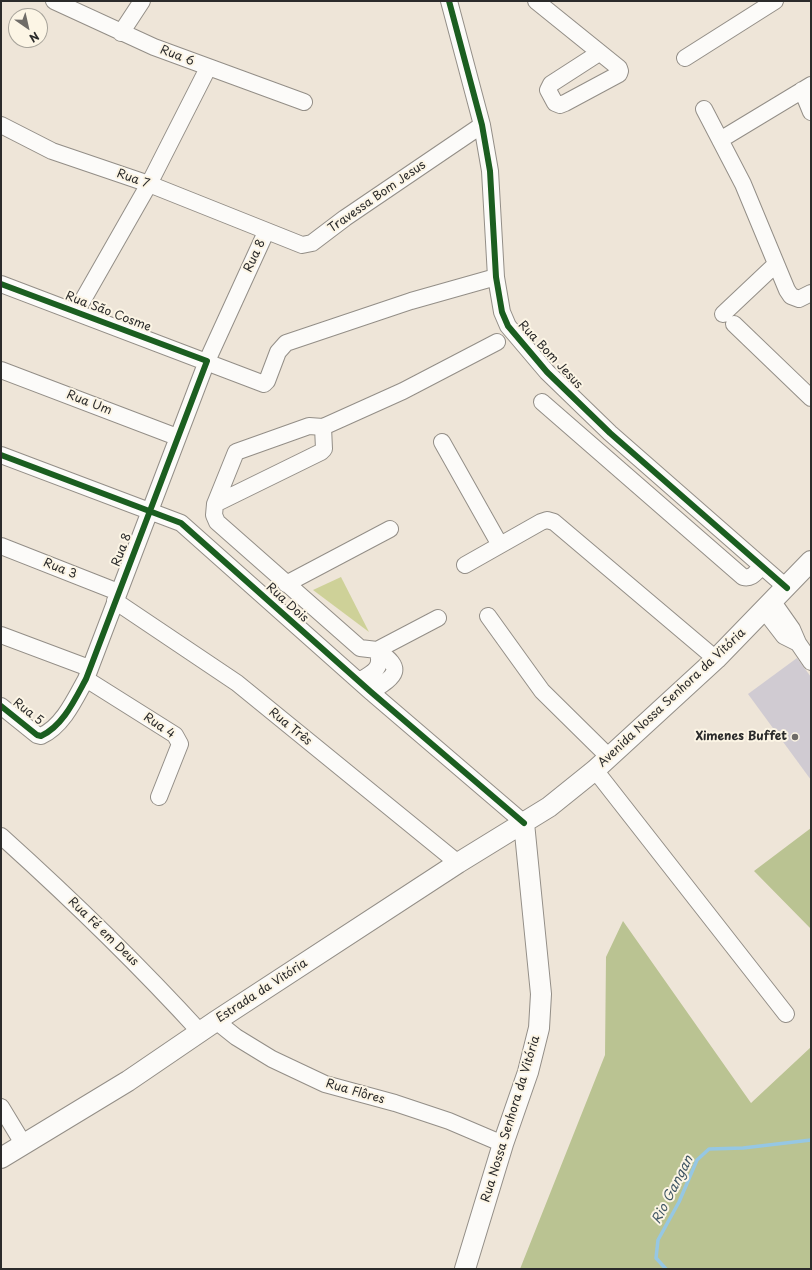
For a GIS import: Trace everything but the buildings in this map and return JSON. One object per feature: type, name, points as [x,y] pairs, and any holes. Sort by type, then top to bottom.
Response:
[{"type":"main road","name":"Avenida Nossa Senhora da Vitória","points":[[524,824],[549,807],[602,763],[716,659],[775,600],[811,561]]},
{"type":"main road","name":"Estrada da Vitória","points":[[1,1158],[128,1081],[216,1021],[458,862],[524,824]]},
{"type":"main road","name":"Rua Nossa Senhora da Vitória","points":[[465,1269],[503,1144],[535,1048],[541,1010],[541,986],[524,824]]},
{"type":"main road","points":[[506,833],[515,835],[525,845]]},
{"type":"street","name":"Rua 6","points":[[54,1],[121,33],[208,68],[304,102]]},
{"type":"street","points":[[121,33],[142,1]]},
{"type":"street","name":"Rua Bom Jesus","points":[[449,1],[482,125],[490,171],[496,277],[502,312],[506,321],[514,335],[547,372],[610,433],[761,567],[775,600],[792,629],[798,643],[811,662]]},
{"type":"street","points":[[536,1],[599,53]]},
{"type":"street","points":[[685,58],[775,1]]},
{"type":"street","points":[[76,312],[149,184],[208,68]]},
{"type":"street","points":[[720,140],[806,88],[811,112]]},
{"type":"street","points":[[704,109],[743,184],[791,296],[799,299],[811,293]]},
{"type":"street","name":"Rua 7","points":[[1,125],[52,151],[149,184],[266,232]]},
{"type":"street","name":"Travessa Bom Jesus","points":[[266,232],[302,245],[312,243],[344,218],[482,125]]},
{"type":"street","name":"Rua 8","points":[[41,736],[58,723],[72,704],[88,674],[116,596],[207,361],[266,232]]},
{"type":"street","points":[[776,264],[728,319],[811,398]]},
{"type":"street","name":"Rua São Cosme","points":[[2,287],[76,312],[207,361],[262,384],[266,383],[278,352],[286,343],[411,301],[496,277]]},
{"type":"street","points":[[438,618],[377,650],[364,650],[356,646],[217,522],[214,515],[214,504],[236,452],[309,426],[323,427],[403,391],[497,342]]},
{"type":"street","name":"Rua Um","points":[[1,370],[177,437]]},
{"type":"street","points":[[542,402],[743,577],[748,578],[753,576],[761,567]]},
{"type":"street","points":[[214,504],[321,452],[325,445],[323,427]]},
{"type":"street","points":[[442,442],[500,545]]},
{"type":"street","name":"Rua Dois","points":[[1,456],[149,510],[180,523],[359,682],[524,824]]},
{"type":"street","points":[[465,565],[541,522],[546,520],[554,522],[716,659]]},
{"type":"street","points":[[286,584],[390,529]]},
{"type":"street","name":"Rua 3","points":[[1,546],[116,596]]},
{"type":"street","name":"Rua Três","points":[[116,596],[237,684],[458,862]]},
{"type":"street","points":[[488,616],[542,691],[602,763],[786,1014]]},
{"type":"street","name":"Rua 4","points":[[1,635],[88,674],[175,735],[180,744],[158,797]]},
{"type":"street","points":[[359,682],[378,667],[380,659],[377,650]]},
{"type":"street","points":[[371,692],[392,677],[394,672],[390,660],[377,650]]},
{"type":"street","name":"Rua 5","points":[[1,706],[37,735],[41,736]]},
{"type":"street","name":"Rua Fé em Deus","points":[[1,836],[104,931],[151,978],[200,1032]]},
{"type":"street","name":"Rua Flôres","points":[[216,1021],[236,1037],[272,1059],[325,1084],[395,1103],[449,1122],[503,1144]]},
{"type":"street","points":[[1,1107],[24,1145]]},
{"type":"green space","points":[[341,577],[369,632],[313,590]]},
{"type":"green space","points":[[811,828],[811,929],[754,871]]},
{"type":"green space","points":[[623,921],[751,1103],[811,1047],[811,1269],[520,1269],[605,1055],[606,957]]},
{"type":"waterway","name":"Rio Gangan","points":[[666,1269],[656,1258],[658,1240],[679,1202],[697,1160],[709,1149],[743,1148],[811,1140]]},
{"type":"cycle path","points":[[449,1],[482,125],[490,171],[496,277],[502,312],[508,326],[547,372],[610,433],[787,588]]},
{"type":"cycle path","points":[[1,284],[207,361],[86,679],[73,703],[56,726],[41,736],[37,735],[1,706]]},
{"type":"cycle path","points":[[1,455],[181,523],[371,692],[524,823]]},
{"type":"place","name":"Ximenes Buffet","points":[[795,737]]}]
